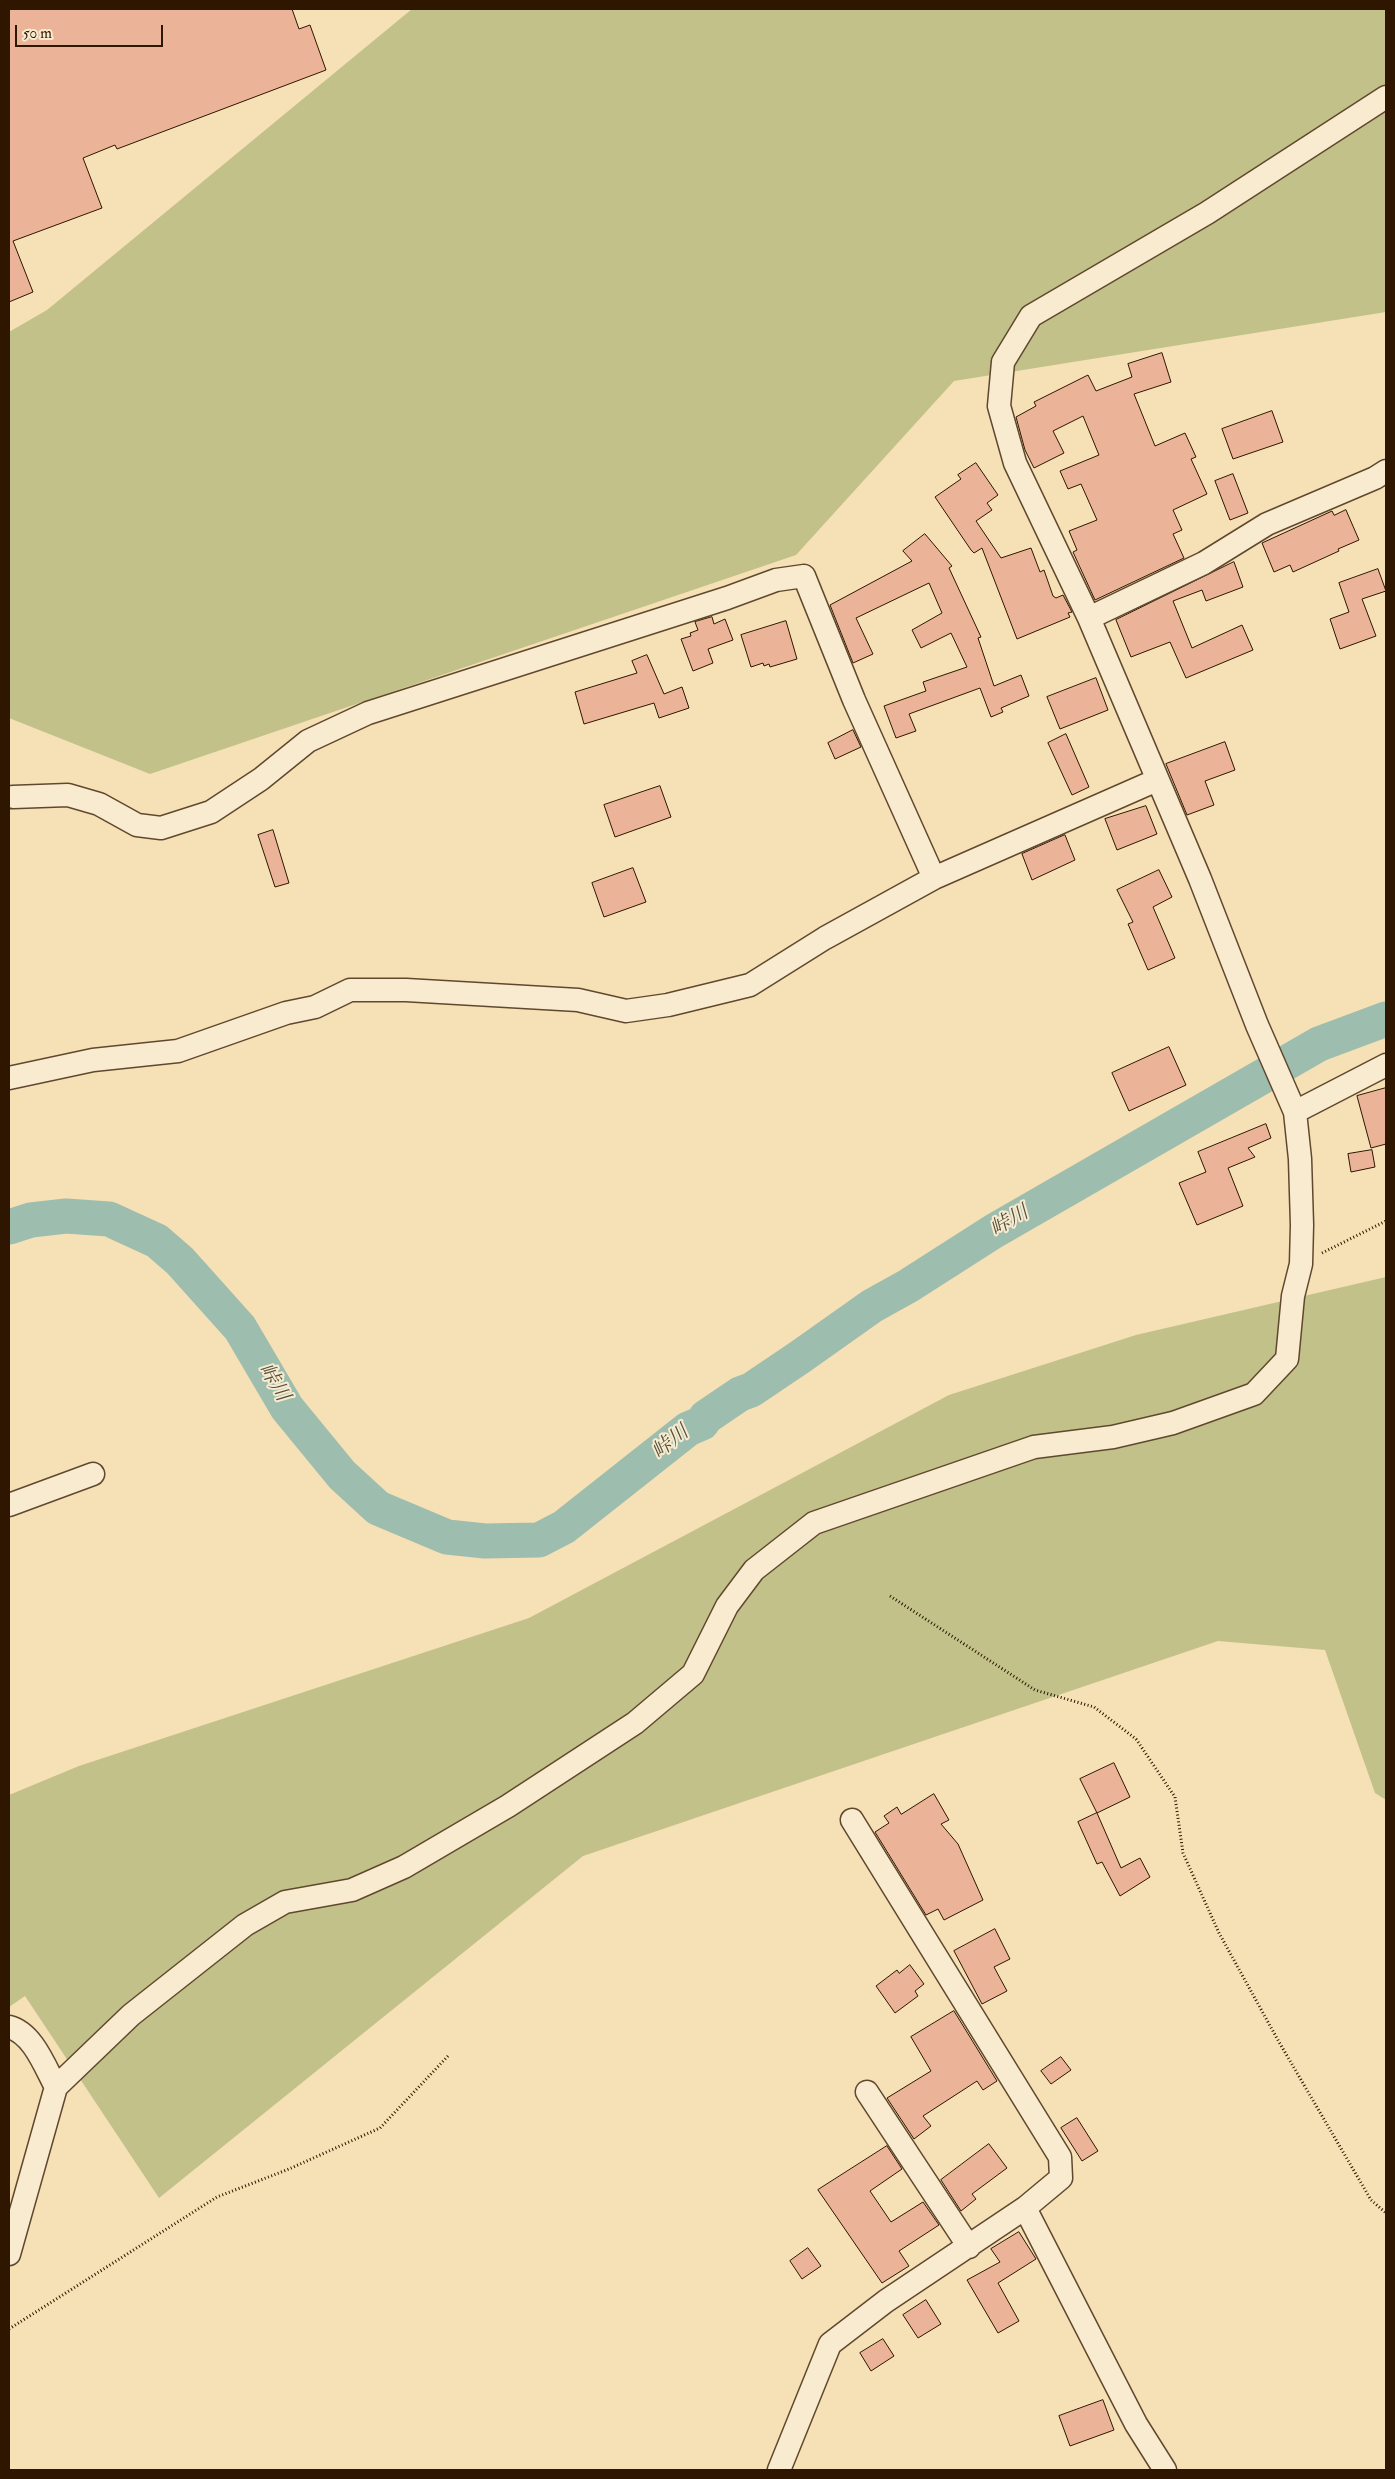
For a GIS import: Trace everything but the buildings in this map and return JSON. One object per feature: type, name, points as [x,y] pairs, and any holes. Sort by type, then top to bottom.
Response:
[{"type":"street","points":[[9,2254],[56,2087],[131,2015],[245,1925],[285,1902],[352,1890],[404,1867],[508,1806],[635,1723],[692,1674],[727,1606],[754,1570],[814,1524],[1034,1447],[1113,1437],[1173,1424],[1254,1394],[1287,1359],[1293,1296],[1301,1264],[1300,1160],[1295,1112],[1257,1025],[1200,880],[1088,618],[1015,463],[999,406],[1003,362],[1031,316],[1207,214],[1386,97]]},
{"type":"street","points":[[1088,618],[1204,563],[1267,524],[1375,478],[1386,471]]},
{"type":"street","points":[[13,797],[68,795],[99,804],[137,825],[161,828],[212,812],[260,779],[308,741],[368,713],[726,598],[776,580],[804,576],[854,700],[934,878]]},
{"type":"street","points":[[9,1078],[93,1060],[178,1051],[286,1013],[315,1007],[350,990],[406,990],[578,1000],[626,1011],[668,1005],[750,985],[825,938],[934,878],[1157,780]]},
{"type":"street","points":[[1295,1112],[1386,1066]]},
{"type":"street","points":[[9,1505],[92,1474]]},
{"type":"street","points":[[779,2470],[830,2344],[886,2301],[1025,2208],[1061,2178],[1060,2157],[852,1820]]},
{"type":"street","points":[[9,2027],[15,2028],[36,2049],[56,2087]]},
{"type":"street","points":[[867,2092],[969,2247]]},
{"type":"street","points":[[1025,2208],[1136,2424],[1165,2470]]},
{"type":"path","points":[[1301,1264],[1386,1221]]},
{"type":"path","points":[[890,1596],[1035,1690],[1094,1707],[1136,1739],[1175,1797],[1183,1853],[1219,1934],[1371,2200],[1386,2212]]},
{"type":"path","points":[[9,2330],[217,2196],[289,2169],[380,2128],[448,2056]]},
{"type":"shaded area","points":[[412,9],[1386,9],[1386,312],[954,381],[796,555],[150,774],[9,718],[9,332],[47,310]]},
{"type":"shaded area","points":[[1386,1277],[1386,1800],[1375,1793],[1325,1650],[1218,1641],[583,1856],[159,2198],[25,1996],[9,2007],[9,1795],[79,1766],[529,1618],[949,1395],[1136,1335]]},
{"type":"waterway","name":"峠川","points":[[9,1227],[31,1220],[66,1216],[109,1219],[157,1241],[180,1261],[240,1328],[287,1408],[342,1475],[378,1508],[447,1537],[485,1541],[539,1540],[564,1527],[688,1429],[702,1423],[706,1417],[740,1394],[751,1390],[872,1306],[908,1286],[994,1231],[1319,1044],[1386,1019]]}]
